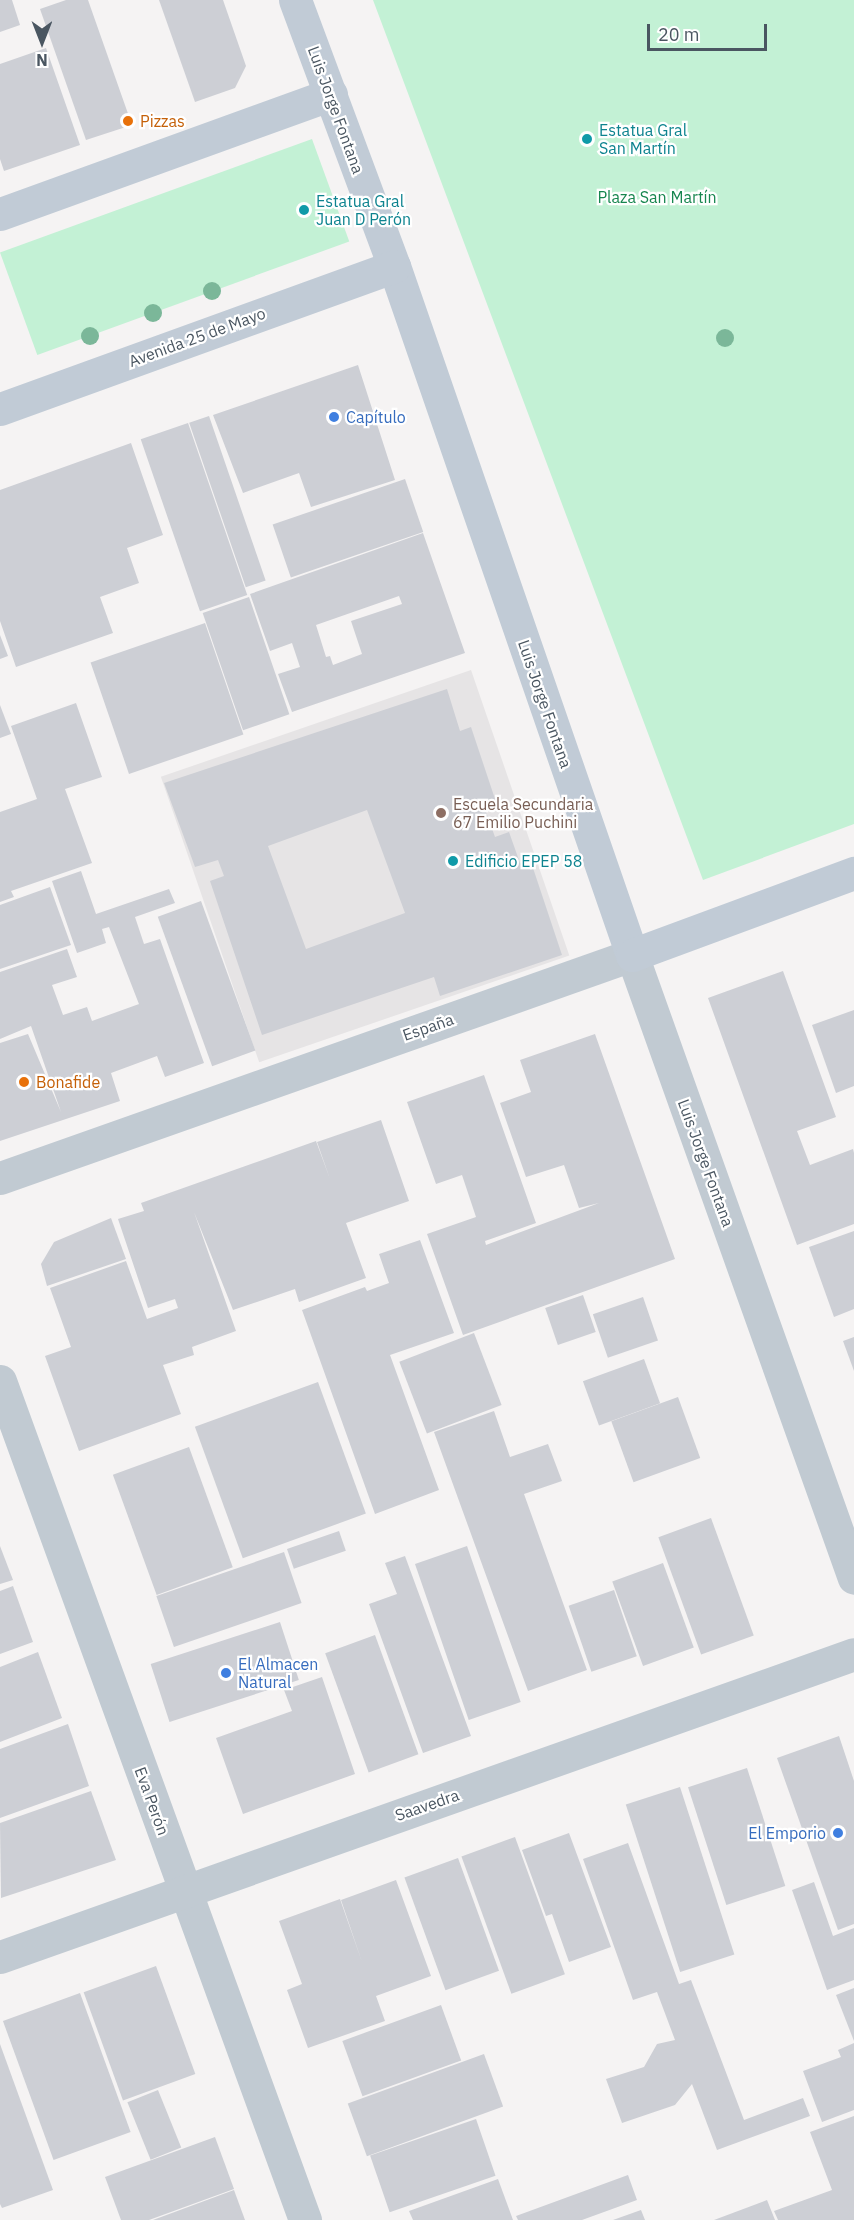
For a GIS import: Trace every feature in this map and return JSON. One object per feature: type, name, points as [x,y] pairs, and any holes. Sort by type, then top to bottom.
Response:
[{"type":"main road","name":"Luis Jorge Fontana","points":[[295,0],[394,266],[632,955]]},
{"type":"main road","points":[[0,213],[331,94]]},
{"type":"main road","name":"Avenida 25 de Mayo","points":[[0,409],[394,266]]},
{"type":"main road","name":"España","points":[[632,955],[854,873]]},
{"type":"street","name":"España","points":[[0,1178],[632,955]]},
{"type":"street","name":"Luis Jorge Fontana","points":[[632,955],[854,1578]]},
{"type":"street","name":"Eva Perón","points":[[0,1381],[305,2220]]},
{"type":"street","name":"Saavedra","points":[[0,1958],[184,1890],[854,1653]]},
{"type":"shaded area","name":"Edificio EPEP 58","points":[[471,670],[569,956],[259,1062],[161,777]]},
{"type":"green space","name":"Plaza San Martín","points":[[373,0],[854,0],[854,824],[703,880]]},
{"type":"green space","points":[[312,139],[349,241],[37,355],[0,253]]},
{"type":"building","points":[[0,0],[12,0],[20,25],[0,32]]},
{"type":"building","points":[[66,0],[88,0],[132,125],[86,140],[40,9]]},
{"type":"building","points":[[159,0],[223,0],[246,66],[235,88],[195,102]]},
{"type":"building","points":[[46,48],[80,145],[4,171],[0,159],[0,64]]},
{"type":"building","points":[[358,365],[395,480],[311,507],[299,473],[243,493],[213,415]]},
{"type":"building","points":[[209,416],[266,581],[246,587],[189,423]]},
{"type":"building","points":[[188,423],[247,595],[200,611],[141,439]]},
{"type":"building","points":[[131,443],[163,535],[127,548],[139,583],[100,597],[113,633],[16,667],[0,621],[0,490]]},
{"type":"building","points":[[405,479],[423,532],[291,578],[273,525]]},
{"type":"building","points":[[423,533],[465,653],[292,712],[278,674],[300,667],[292,643],[270,651],[250,594]],"holes":[[[399,596],[402,604],[351,621],[362,654],[333,665],[330,656],[326,657],[316,625]]]},
{"type":"building","points":[[249,597],[289,714],[243,730],[203,613]]},
{"type":"building","points":[[205,623],[243,735],[129,774],[91,662]]},
{"type":"building","points":[[0,635],[8,656],[0,659]]},
{"type":"building","name":"Edificio EPEP 58","points":[[447,689],[460,731],[471,727],[497,805],[485,809],[495,837],[509,832],[520,863],[530,859],[562,955],[440,996],[434,977],[262,1035],[210,881],[224,876],[218,860],[195,867],[164,783]],"holes":[[[367,810],[405,913],[306,949],[268,846]]]},
{"type":"building","points":[[76,703],[102,777],[65,789],[92,863],[11,891],[14,897],[0,902],[0,812],[37,799],[11,726]]},
{"type":"building","points":[[0,705],[11,734],[0,738]]},
{"type":"building","points":[[81,871],[96,914],[169,889],[175,903],[135,917],[144,944],[160,939],[204,1063],[165,1077],[157,1056],[111,1073],[120,1101],[0,1141],[0,1043],[28,1034],[61,1112],[31,1026],[0,1039],[0,972],[67,949],[77,977],[52,985],[63,1015],[87,1007],[92,1021],[139,1004],[109,927],[102,929],[106,943],[77,953],[52,881]]},
{"type":"building","points":[[50,887],[71,945],[0,969],[0,905]]},
{"type":"building","points":[[201,901],[255,1050],[212,1066],[158,917]]},
{"type":"building","points":[[783,971],[836,1117],[797,1131],[810,1165],[853,1149],[854,1153],[854,1224],[797,1245],[708,998]]},
{"type":"building","points":[[854,1010],[854,1086],[836,1093],[812,1025]]},
{"type":"building","points":[[595,1034],[675,1259],[463,1335],[427,1234],[476,1217],[462,1175],[436,1184],[407,1102],[484,1075],[536,1223],[485,1241],[486,1245],[599,1203],[579,1208],[564,1165],[526,1177],[500,1103],[531,1092],[520,1060]]},
{"type":"building","points":[[381,1120],[409,1201],[346,1223],[366,1278],[299,1302],[295,1289],[233,1310],[194,1212],[236,1331],[192,1347],[194,1355],[163,1365],[181,1414],[79,1451],[45,1356],[71,1347],[50,1288],[126,1261],[147,1319],[178,1308],[175,1299],[148,1308],[118,1219],[144,1211],[141,1203],[316,1141],[330,1179],[317,1142]]},
{"type":"building","points":[[111,1218],[126,1259],[47,1286],[41,1264],[54,1242]]},
{"type":"building","points":[[854,1231],[854,1309],[834,1317],[809,1247]]},
{"type":"building","points":[[420,1240],[454,1333],[390,1355],[439,1490],[375,1514],[302,1310],[365,1287],[367,1291],[389,1283],[379,1254]]},
{"type":"building","points":[[583,1295],[596,1332],[558,1345],[545,1308]]},
{"type":"building","points":[[643,1297],[658,1340],[608,1358],[593,1314]]},
{"type":"building","points":[[474,1333],[502,1405],[427,1434],[399,1362]]},
{"type":"building","points":[[854,1337],[854,1371],[843,1341]]},
{"type":"building","points":[[644,1359],[660,1403],[599,1425],[583,1381]]},
{"type":"building","points":[[318,1382],[366,1514],[243,1558],[195,1427]]},
{"type":"building","points":[[678,1397],[700,1458],[634,1482],[611,1421]]},
{"type":"building","points":[[494,1411],[510,1457],[548,1444],[562,1481],[524,1494],[587,1670],[528,1691],[434,1432]]},
{"type":"building","points":[[189,1447],[233,1567],[157,1595],[113,1475]]},
{"type":"building","points":[[711,1518],[754,1635],[701,1655],[658,1537]]},
{"type":"building","points":[[339,1531],[346,1551],[294,1569],[287,1549]]},
{"type":"building","points":[[0,1546],[13,1580],[0,1584]]},
{"type":"building","points":[[467,1546],[521,1702],[469,1720],[415,1564]]},
{"type":"building","points":[[284,1552],[302,1603],[174,1647],[156,1596]]},
{"type":"building","points":[[405,1556],[471,1736],[423,1753],[369,1604],[397,1594],[385,1563]]},
{"type":"building","points":[[663,1563],[694,1648],[643,1666],[612,1581]]},
{"type":"building","points":[[13,1586],[33,1642],[0,1654],[0,1591]]},
{"type":"building","points":[[614,1590],[637,1656],[591,1672],[569,1606]]},
{"type":"building","name":"El Almacen Natural","points":[[280,1622],[299,1680],[170,1722],[151,1664]]},
{"type":"building","points":[[375,1635],[418,1754],[369,1772],[325,1653]]},
{"type":"building","points":[[38,1652],[62,1718],[0,1742],[0,1667]]},
{"type":"building","points":[[322,1677],[355,1774],[243,1814],[216,1738],[292,1711],[284,1690]]},
{"type":"building","points":[[68,1724],[89,1786],[0,1818],[0,1749]]},
{"type":"building","points":[[839,1736],[854,1781],[854,1924],[838,1930],[777,1758]]},
{"type":"building","points":[[747,1768],[785,1886],[726,1905],[688,1787]]},
{"type":"building","points":[[680,1787],[734,1954],[680,1972],[626,1805]]},
{"type":"building","points":[[91,1791],[116,1860],[1,1898],[0,1823]]},
{"type":"building","points":[[569,1833],[611,1947],[569,1962],[552,1914],[546,1916],[522,1850]]},
{"type":"building","points":[[515,1837],[565,1974],[511,1994],[461,1856]]},
{"type":"building","points":[[628,1843],[679,1984],[691,1980],[744,2120],[803,2098],[810,2116],[717,2150],[692,2084],[675,2105],[622,2123],[606,2079],[644,2067],[657,2044],[675,2040],[657,1992],[633,2000],[583,1859]]},
{"type":"building","points":[[458,1858],[499,1971],[445,1990],[404,1877]]},
{"type":"building","points":[[396,1880],[431,1976],[376,1996],[385,2021],[308,2048],[287,1990],[302,1984],[279,1921],[340,1899],[362,1962],[341,1900]]},
{"type":"building","points":[[814,1882],[833,1936],[854,1928],[854,1980],[827,1990],[792,1890]]},
{"type":"building","points":[[156,1966],[195,2074],[123,2100],[84,1992]]},
{"type":"building","points":[[854,1988],[854,2041],[836,1995]]},
{"type":"building","points":[[80,1993],[131,2132],[54,2160],[3,2021]]},
{"type":"building","points":[[441,2005],[461,2060],[363,2096],[342,2041]]},
{"type":"building","points":[[854,2043],[854,2110],[822,2122],[803,2071],[841,2057],[838,2050]]},
{"type":"building","points":[[0,2044],[53,2190],[2,2208],[0,2204]]},
{"type":"building","points":[[484,2054],[503,2107],[367,2156],[348,2104]]},
{"type":"building","points":[[158,2090],[181,2147],[151,2160],[127,2102]]},
{"type":"building","points":[[854,2116],[854,2220],[778,2220],[774,2211],[832,2190],[810,2132]]},
{"type":"building","points":[[476,2119],[496,2176],[390,2212],[370,2155]]},
{"type":"building","points":[[215,2137],[234,2189],[149,2220],[121,2220],[105,2177]]},
{"type":"building","points":[[628,2175],[637,2200],[582,2220],[518,2220],[516,2216]]},
{"type":"building","points":[[498,2179],[513,2220],[413,2220],[409,2211]]},
{"type":"building","points":[[234,2190],[245,2220],[153,2220]]},
{"type":"building","points":[[767,2200],[775,2220],[714,2220]]},
{"type":"building","points":[[641,2210],[645,2220],[613,2220]]},
{"type":"place","name":"Pizzas","points":[[128,121]]},
{"type":"place","name":"Estatua Gral San Martín","points":[[587,139]]},
{"type":"place","name":"Estatua Gral Juan D Perón","points":[[304,210]]},
{"type":"place","name":"Capítulo","points":[[334,417]]},
{"type":"place","name":"Escuela Secundaria 67 Emilio Puchini","points":[[441,813]]},
{"type":"place","name":"Edificio EPEP 58","points":[[453,861]]},
{"type":"place","name":"Bonafide","points":[[24,1082]]},
{"type":"place","name":"El Almacen Natural","points":[[226,1673]]},
{"type":"place","name":"El Emporio","points":[[838,1833]]}]
